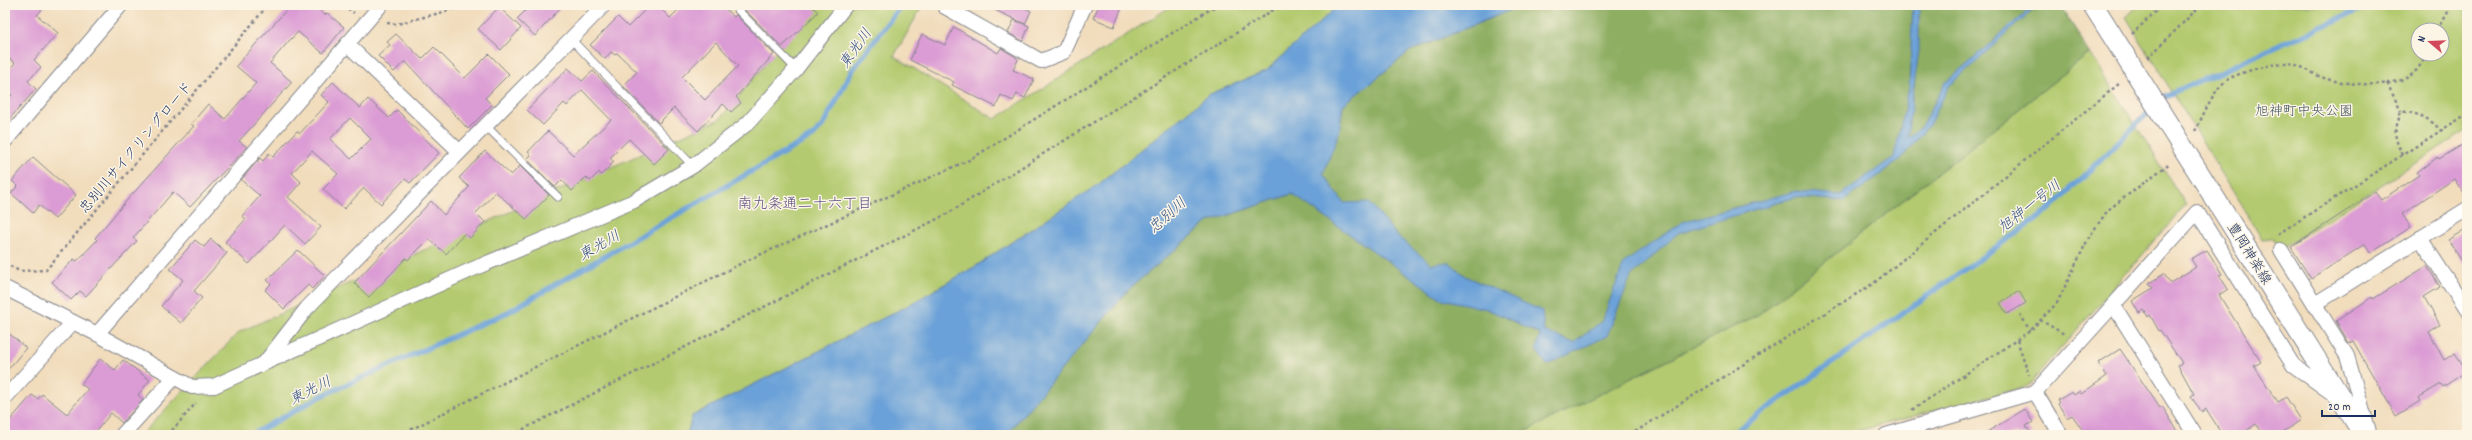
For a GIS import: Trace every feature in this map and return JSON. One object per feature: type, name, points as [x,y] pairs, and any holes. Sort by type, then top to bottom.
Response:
[{"type":"main road","name":"豊岡神楽線","points":[[2093,5],[2364,435]]},
{"type":"street","points":[[5,141],[121,5]]},
{"type":"street","points":[[97,334],[381,5]]},
{"type":"street","points":[[265,362],[307,308],[604,5]]},
{"type":"street","points":[[5,288],[97,334],[192,387],[204,388],[224,382],[265,362],[473,269],[634,201],[693,166],[748,122],[796,69],[846,5]]},
{"type":"street","points":[[947,5],[945,8],[1041,60],[1064,52],[1085,5]]},
{"type":"street","points":[[347,44],[460,152]]},
{"type":"street","points":[[2315,304],[2467,209]]},
{"type":"street","points":[[1886,435],[2035,392],[2081,343],[2198,212],[2293,364],[2343,402]]},
{"type":"street","points":[[2420,238],[2467,310]]},
{"type":"street","points":[[2281,250],[2347,356],[2370,435]]},
{"type":"street","points":[[2114,306],[2195,435]]},
{"type":"street","points":[[5,398],[73,322]]},
{"type":"street","points":[[122,435],[174,378]]},
{"type":"street","points":[[2035,392],[2061,435]]},
{"type":"lane","points":[[733,5],[796,69]]},
{"type":"lane","points":[[570,39],[693,166]]},
{"type":"lane","points":[[486,126],[558,197]]},
{"type":"path","name":"忠別川サイクリングロード","points":[[5,263],[19,271],[46,270],[268,5]]},
{"type":"path","points":[[343,5],[366,21],[396,24],[470,5]]},
{"type":"path","points":[[400,435],[744,262],[971,159],[1217,5]]},
{"type":"path","points":[[512,435],[947,214],[1282,5]]},
{"type":"path","points":[[2130,36],[2162,5]]},
{"type":"path","points":[[1630,435],[1874,283],[2135,71],[2201,5]]},
{"type":"path","points":[[2441,22],[2451,5]]},
{"type":"path","points":[[2192,135],[2220,87],[2228,79],[2277,64],[2298,66],[2312,70],[2323,78],[2343,83],[2387,83],[2408,77],[2424,62]]},
{"type":"path","points":[[2387,83],[2401,111],[2394,129],[2395,140],[2402,155]]},
{"type":"path","points":[[2401,111],[2422,115],[2432,121],[2441,130]]},
{"type":"path","points":[[2281,250],[2272,238],[2467,114]]},
{"type":"path","points":[[1907,413],[2030,331],[2057,302],[2089,237],[2108,210],[2174,160]]},
{"type":"path","points":[[2020,314],[2030,331]]},
{"type":"path","points":[[2040,320],[2081,343]]},
{"type":"path","points":[[2017,340],[2035,392]]},
{"type":"path","points":[[168,435],[196,404],[204,388]]},
{"type":"green space","points":[[814,5],[923,5],[894,56],[995,119],[1173,5],[1339,5],[1266,71],[1210,94],[1099,184],[976,266],[907,306],[692,416],[687,435],[141,435],[239,332],[720,119]]},
{"type":"green space","points":[[1523,5],[2060,5],[2090,53],[1759,314],[1518,435],[1006,435],[1130,288],[1208,222],[1292,194],[1339,133],[1343,105],[1410,51]]},
{"type":"green space","name":"旭神町中央公園","points":[[2139,5],[2467,5],[2467,130],[2280,250],[2272,238],[2262,239],[2126,17]]},
{"type":"green space","points":[[2090,53],[2186,205],[2028,386],[1843,435],[1518,435],[1759,314]]},
{"type":"water","name":"忠別川","points":[[1339,5],[1523,5],[1410,51],[1343,105],[1339,133],[1323,174],[1344,203],[1369,202],[1397,236],[1431,264],[1449,262],[1465,276],[1542,311],[1544,331],[1574,343],[1602,321],[1624,263],[1682,222],[1796,191],[1840,195],[1894,157],[1909,88],[1913,5],[1919,5],[1919,50],[1907,137],[1921,127],[1946,82],[2034,5],[2038,5],[1950,85],[1929,125],[1899,161],[1844,201],[1796,197],[1678,233],[1631,276],[1607,336],[1547,365],[1536,350],[1540,334],[1487,309],[1442,299],[1292,194],[1208,222],[1130,288],[1006,435],[687,435],[692,416],[907,306],[976,266],[1099,184],[1210,94],[1266,71]]},
{"type":"building","points":[[5,5],[46,5],[37,15],[58,33],[34,60],[41,67],[28,81],[36,89],[5,124],[5,102],[12,95],[5,89],[5,74],[15,63],[5,55]]},
{"type":"building","points":[[291,5],[313,5],[325,15],[327,13],[344,27],[323,53],[298,32],[289,41],[270,63],[292,82],[239,141],[247,147],[190,207],[173,192],[133,238],[137,241],[86,296],[80,291],[71,300],[52,282],[74,259],[77,261],[97,240],[95,238],[128,199],[194,126],[191,124],[208,104],[225,119],[256,83],[236,66]]},
{"type":"building","points":[[531,5],[563,5],[535,36],[517,19]]},
{"type":"building","points":[[650,5],[657,5],[670,18],[683,5],[721,5],[734,17],[736,15],[774,54],[736,97],[741,103],[731,112],[723,104],[698,131],[674,108],[659,123],[623,86],[637,72],[617,53],[615,55],[611,52],[605,59],[590,45],[618,17],[628,27]],"holes":[[[716,42],[738,66],[705,100],[682,77]]]},
{"type":"building","points":[[747,5],[811,5],[818,12],[782,47],[743,8]]},
{"type":"building","points":[[984,5],[1019,5],[1031,11],[1025,24]]},
{"type":"building","points":[[1099,5],[1123,5],[1114,27],[1093,18]]},
{"type":"building","points":[[499,7],[521,28],[501,50],[478,29]]},
{"type":"building","points":[[1014,20],[1029,26],[1023,41],[1008,33]]},
{"type":"building","points":[[954,27],[998,53],[1001,48],[1016,57],[1018,60],[1013,70],[1034,79],[1025,98],[1017,94],[1013,101],[1001,95],[996,107],[952,85],[954,82],[910,60],[922,34],[945,45]]},
{"type":"building","points":[[396,34],[422,59],[434,47],[465,78],[489,54],[509,74],[485,98],[492,105],[468,129],[405,61],[394,72],[378,56],[390,45],[387,42]]},
{"type":"building","points":[[568,68],[582,81],[593,71],[669,149],[654,164],[629,139],[610,158],[614,162],[601,175],[599,172],[590,181],[586,177],[572,191],[562,180],[555,187],[527,159],[531,155],[528,152],[548,131],[573,155],[611,120],[582,90],[567,106],[564,103],[543,125],[527,110]]},
{"type":"building","points":[[333,82],[360,108],[368,99],[389,118],[397,110],[439,153],[410,183],[405,179],[381,204],[364,188],[344,209],[323,189],[338,174],[312,151],[292,173],[301,182],[288,197],[321,227],[305,244],[285,225],[249,264],[225,242],[246,219],[242,216],[260,196],[241,180],[260,158],[263,161],[269,153],[273,157],[297,131],[300,133],[329,102],[321,95]],"holes":[[[350,118],[371,139],[351,159],[330,139]]]},
{"type":"building","points":[[2467,142],[2467,198],[2454,179],[2402,214],[2411,227],[2371,253],[2365,244],[2311,279],[2291,247],[2375,192],[2381,200],[2419,175],[2417,172],[2438,157],[2439,159]]},
{"type":"building","points":[[485,151],[511,175],[520,166],[549,195],[526,219],[496,192],[476,213],[485,222],[470,238],[465,233],[446,254],[429,239],[408,260],[406,258],[369,297],[354,283],[431,201],[444,215],[469,187],[459,178]]},
{"type":"building","points":[[33,157],[76,195],[55,219],[39,205],[33,213],[11,193],[18,186],[12,181]]},
{"type":"building","points":[[2467,228],[2467,269],[2448,240]]},
{"type":"building","points":[[211,239],[227,253],[194,291],[202,298],[181,323],[161,306],[183,280],[170,269],[195,240],[204,247]]},
{"type":"building","points":[[298,250],[325,276],[312,289],[308,285],[284,309],[265,290],[271,284],[267,280]]},
{"type":"building","points":[[2207,250],[2222,274],[2219,275],[2228,289],[2219,295],[2261,362],[2254,366],[2278,402],[2286,397],[2301,420],[2279,435],[2264,435],[2256,424],[2240,435],[2223,435],[2206,409],[2201,412],[2191,396],[2194,394],[2178,365],[2182,363],[2160,330],[2159,331],[2150,315],[2148,317],[2144,310],[2139,313],[2132,301],[2153,288],[2149,283],[2164,274],[2170,283],[2196,267],[2191,259]]},
{"type":"building","points":[[2427,266],[2440,287],[2424,297],[2440,325],[2429,332],[2444,360],[2455,353],[2467,371],[2443,387],[2441,384],[2418,398],[2420,401],[2396,416],[2353,341],[2349,343],[2336,321],[2372,297],[2373,299]]},
{"type":"building","points":[[2019,291],[2026,303],[2007,314],[2000,303]]},
{"type":"building","points":[[5,330],[26,348],[5,373]]},
{"type":"building","points":[[2120,349],[2160,408],[2162,406],[2180,435],[2092,435],[2088,429],[2084,432],[2072,415],[2067,418],[2058,404],[2060,402],[2058,400],[2072,392],[2074,395],[2080,391],[2081,394],[2107,376],[2098,363]]},
{"type":"building","points":[[100,359],[115,370],[123,360],[150,380],[138,395],[143,400],[122,423],[111,413],[93,435],[5,435],[5,426],[32,395],[38,399],[42,394],[67,414],[88,389],[81,384]]},
{"type":"building","points":[[2025,409],[2033,422],[2026,426],[2032,435],[1982,435]]},
{"type":"waterway","name":"東光川","points":[[251,435],[321,396],[508,312],[813,136],[824,124],[851,72],[901,5]]},
{"type":"waterway","name":"旭神一号川","points":[[1730,435],[2050,209],[2165,96],[2370,5]]},
{"type":"district","name":"南九条通二十六丁目","points":[[805,203]]}]
